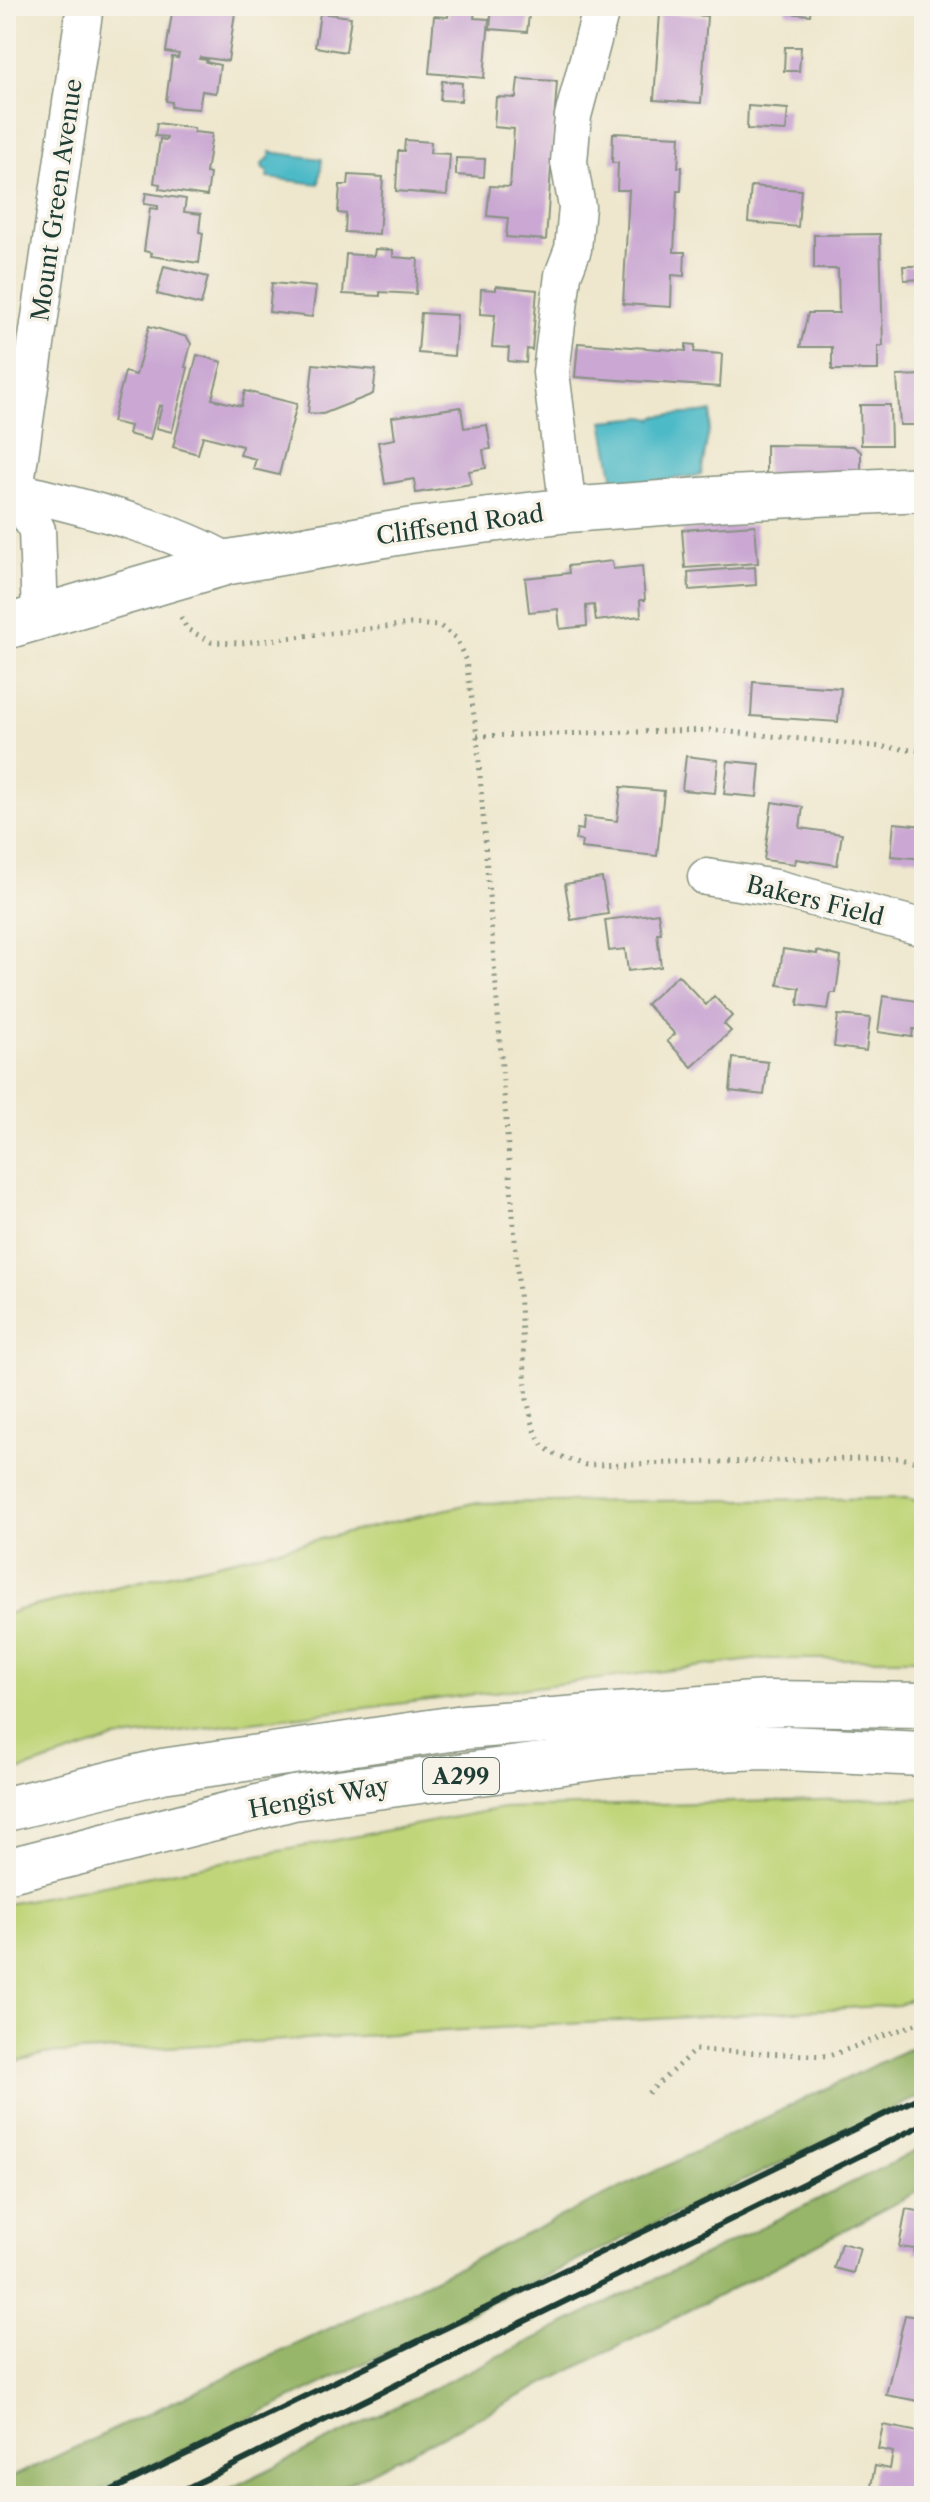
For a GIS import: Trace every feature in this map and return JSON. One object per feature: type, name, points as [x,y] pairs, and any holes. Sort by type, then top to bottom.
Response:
[{"type":"main road","name":"Cliffsend Road","points":[[23,621],[229,562],[419,529],[568,510],[728,498],[924,489]]},
{"type":"main road","name":"Hengist Way","points":[[6,1809],[162,1771],[464,1727],[765,1703],[924,1705]]},
{"type":"main road","name":"Hengist Way","points":[[6,1871],[293,1798],[631,1753],[762,1747],[924,1754]]},
{"type":"street","name":"Mount Green Avenue","points":[[10,489],[85,6]]},
{"type":"street","points":[[568,510],[551,372],[563,275],[573,249],[577,207],[569,162],[573,116],[602,6]]},
{"type":"street","points":[[10,489],[145,526],[211,551],[229,562]]},
{"type":"street","points":[[10,489],[37,530],[23,621]]},
{"type":"street","name":"Bakers Field","points":[[706,877],[776,888],[924,928]]},
{"type":"path","points":[[168,578],[187,629],[211,642],[242,643],[411,624],[440,626],[456,638],[466,661],[477,736],[527,1399],[536,1438],[554,1455],[586,1465],[901,1458],[924,1464]]},
{"type":"path","points":[[477,736],[710,730],[924,751]]},
{"type":"path","points":[[648,2093],[695,2050],[829,2056],[924,2021]]},
{"type":"green space","points":[[907,1498],[924,1503],[924,1659],[760,1659],[115,1739],[6,1775],[6,1615],[18,1610],[473,1503]]},
{"type":"green space","points":[[924,1798],[924,1992],[899,2005],[45,2054],[6,2064],[6,1904],[502,1808]]},
{"type":"green space","points":[[924,2041],[924,2094],[89,2496],[6,2496],[6,2480],[373,2308]]},
{"type":"green space","points":[[924,2147],[924,2188],[323,2496],[215,2496]]},
{"type":"water","points":[[270,152],[322,159],[319,184],[267,178],[268,172],[262,164],[270,157]]},
{"type":"water","points":[[712,412],[701,475],[615,487],[603,421]]},
{"type":"building","points":[[173,6],[236,6],[228,61],[199,59],[220,65],[216,93],[202,91],[199,109],[171,107],[172,102],[166,101],[172,57],[178,58],[179,54],[166,52]]},
{"type":"building","points":[[492,6],[530,6],[527,32],[490,29]]},
{"type":"building","points":[[786,6],[811,6],[810,15],[786,13]]},
{"type":"building","points":[[449,9],[475,11],[474,18],[489,19],[484,78],[429,73],[434,16],[448,17]]},
{"type":"building","points":[[320,13],[351,17],[346,52],[315,47]]},
{"type":"building","points":[[660,13],[707,16],[701,103],[654,100]]},
{"type":"building","points":[[785,47],[801,47],[799,71],[784,71]]},
{"type":"building","points":[[518,79],[557,81],[546,240],[506,237],[508,218],[487,216],[490,186],[510,187],[514,129],[494,127],[496,97],[516,98]]},
{"type":"building","points":[[442,81],[462,83],[461,101],[440,100]]},
{"type":"building","points":[[748,106],[788,109],[786,131],[747,129]]},
{"type":"building","points":[[157,123],[212,134],[206,173],[210,174],[207,196],[159,189],[160,184],[154,183],[160,139],[166,140],[167,137],[155,136]]},
{"type":"building","points":[[613,133],[680,136],[678,167],[682,167],[681,191],[677,191],[674,252],[685,252],[684,276],[672,275],[671,307],[623,304],[629,190],[617,190],[618,163],[612,163]]},
{"type":"building","points":[[405,140],[431,142],[430,153],[450,154],[447,195],[396,191],[398,151],[404,151]]},
{"type":"building","points":[[456,158],[485,159],[484,177],[456,175]]},
{"type":"building","points":[[349,175],[383,177],[379,234],[345,232],[346,214],[338,213],[340,185],[348,185]]},
{"type":"building","points":[[751,186],[801,190],[798,227],[748,222]]},
{"type":"building","points":[[146,193],[186,199],[184,212],[201,214],[199,232],[203,233],[199,263],[151,256],[152,253],[144,251],[150,208],[158,209],[158,206],[144,204]]},
{"type":"building","points":[[915,215],[924,215],[924,237],[915,237]]},
{"type":"building","points":[[880,234],[883,346],[878,346],[878,370],[832,370],[832,347],[800,347],[808,313],[839,313],[838,269],[814,269],[814,235]]},
{"type":"building","points":[[375,249],[393,250],[393,257],[418,259],[416,294],[343,294],[346,254],[374,256]]},
{"type":"building","points":[[164,266],[208,277],[201,305],[157,294]]},
{"type":"building","points":[[903,266],[924,266],[924,279],[904,280]]},
{"type":"building","points":[[272,283],[316,287],[312,317],[269,312]]},
{"type":"building","points":[[496,286],[537,290],[532,350],[527,349],[526,363],[508,361],[509,348],[492,347],[495,315],[480,314],[481,289],[496,290]]},
{"type":"building","points":[[421,313],[457,315],[454,356],[418,353]]},
{"type":"building","points":[[149,326],[187,337],[191,344],[172,432],[156,428],[162,406],[159,405],[150,440],[128,434],[130,426],[112,422],[125,372],[136,375]]},
{"type":"building","points":[[578,343],[686,351],[686,344],[695,345],[694,352],[722,354],[720,387],[575,377]]},
{"type":"building","points":[[197,355],[222,362],[212,399],[241,406],[245,391],[297,404],[279,475],[253,469],[256,459],[240,455],[242,446],[203,436],[198,454],[173,447]]},
{"type":"building","points":[[313,364],[376,370],[373,394],[323,414],[308,413]]},
{"type":"building","points":[[924,375],[924,425],[900,425],[897,376]]},
{"type":"building","points":[[860,405],[890,405],[891,445],[861,445]]},
{"type":"building","points":[[461,407],[464,428],[487,425],[491,449],[483,450],[486,468],[469,471],[471,484],[416,493],[414,479],[385,484],[378,442],[395,439],[392,417]]},
{"type":"building","points":[[766,445],[853,446],[861,452],[861,475],[766,477]]},
{"type":"building","points":[[755,525],[758,563],[685,568],[682,530]]},
{"type":"building","points":[[612,561],[613,569],[642,566],[645,600],[640,600],[641,616],[596,621],[594,605],[586,606],[587,626],[560,629],[558,609],[529,612],[525,578],[569,573],[568,566]]},
{"type":"building","points":[[755,567],[756,585],[689,590],[688,572]]},
{"type":"building","points":[[753,682],[841,688],[838,722],[751,716]]},
{"type":"building","points":[[686,756],[718,760],[715,793],[682,790]]},
{"type":"building","points":[[728,761],[760,764],[757,797],[724,794]]},
{"type":"building","points":[[621,787],[664,791],[657,856],[581,848],[582,841],[575,840],[577,829],[583,830],[584,817],[617,821]]},
{"type":"building","points":[[772,802],[803,807],[800,828],[842,834],[837,865],[796,859],[795,864],[764,860]]},
{"type":"building","points":[[894,823],[924,826],[924,859],[891,856]]},
{"type":"building","points":[[602,878],[608,914],[571,920],[565,884]]},
{"type":"building","points":[[658,913],[661,967],[628,971],[625,949],[609,951],[605,920]]},
{"type":"building","points":[[783,949],[817,954],[817,951],[841,957],[836,993],[831,993],[828,1009],[798,1005],[800,988],[778,985]]},
{"type":"building","points":[[678,975],[706,1005],[714,996],[732,1016],[724,1024],[731,1031],[692,1067],[667,1041],[675,1034],[646,1004]]},
{"type":"building","points":[[883,996],[918,1001],[917,1009],[924,1011],[924,1030],[913,1029],[912,1037],[878,1032]]},
{"type":"building","points":[[838,1015],[870,1018],[866,1051],[834,1047]]},
{"type":"building","points":[[733,1058],[768,1062],[764,1095],[730,1091]]},
{"type":"building","points":[[906,2209],[924,2212],[924,2254],[899,2247]]},
{"type":"building","points":[[841,2243],[860,2248],[853,2273],[834,2268]]},
{"type":"building","points":[[905,2315],[924,2318],[924,2402],[886,2395]]},
{"type":"building","points":[[883,2425],[924,2433],[924,2496],[869,2496],[875,2466],[890,2469],[893,2452],[878,2449]]},
{"type":"railway","points":[[100,2496],[924,2095]]},
{"type":"railway","points":[[171,2496],[924,2124]]}]
